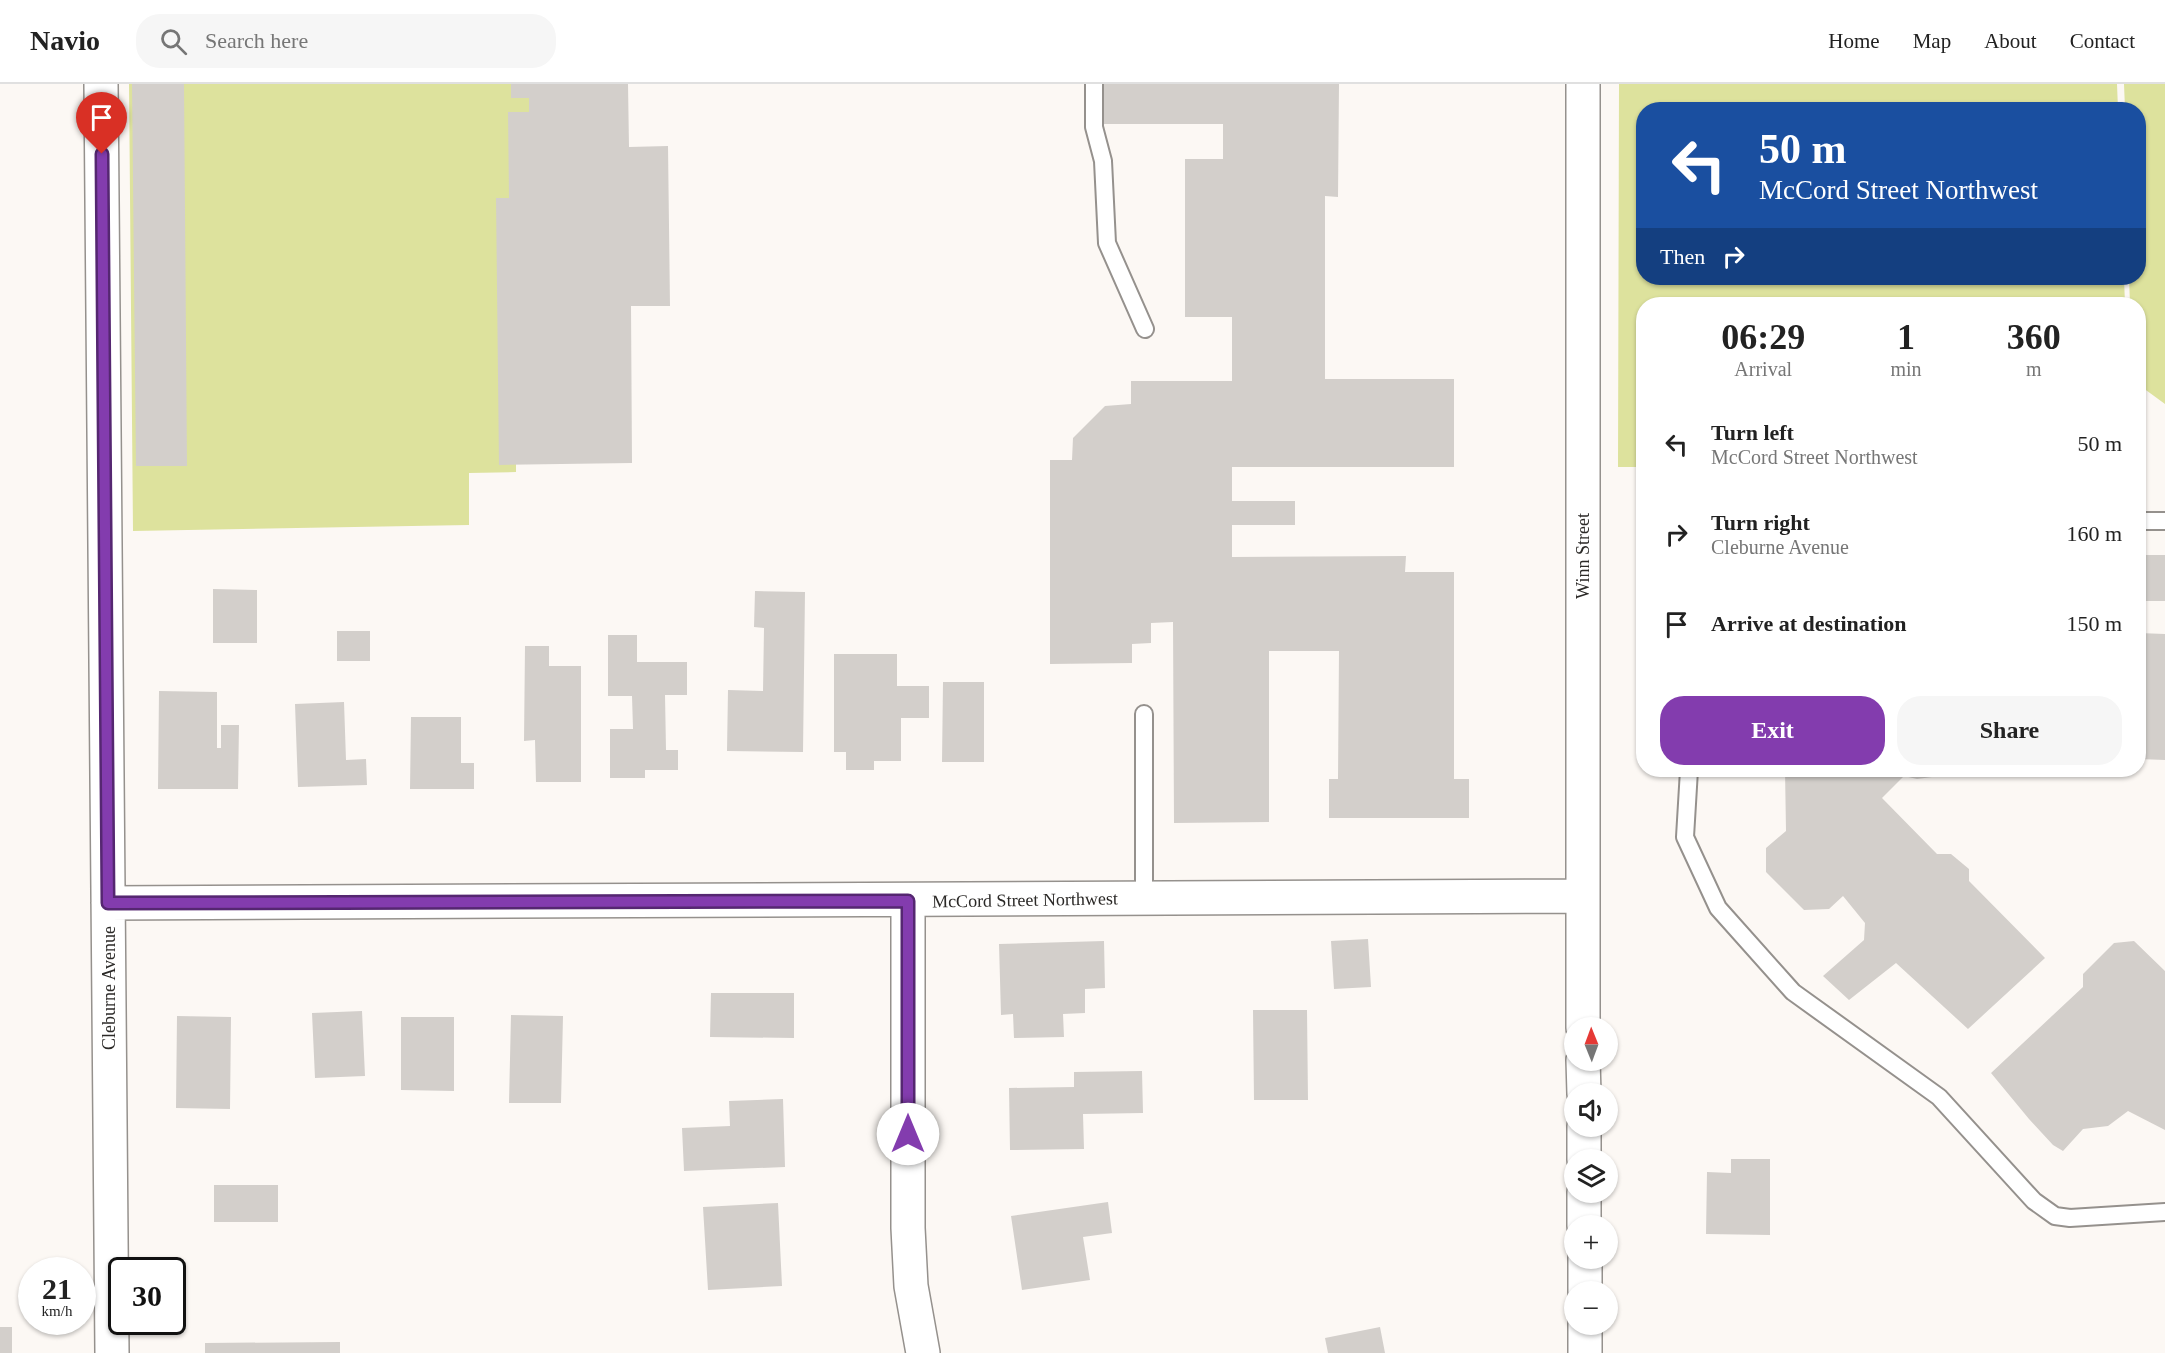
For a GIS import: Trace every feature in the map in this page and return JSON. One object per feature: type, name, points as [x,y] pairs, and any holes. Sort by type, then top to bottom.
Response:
[{"type":"street","name":"Cleburne Avenue","points":[[101,84],[112,1353]]},
{"type":"street","name":"Winn Street","points":[[1583,84],[1583,1017]]},
{"type":"street","name":"McCord Street Northwest","points":[[108,903],[1582,896]]},
{"type":"street","points":[[908,901],[908,1228],[911,1286],[923,1353]]},
{"type":"street","points":[[1585,1335],[1585,1353]]},
{"type":"lane","points":[[1094,84],[1094,127],[1103,160],[1107,243],[1145,329]]},
{"type":"lane","points":[[2146,521],[2165,521]]},
{"type":"lane","points":[[1144,714],[1144,898]]},
{"type":"lane","points":[[1689,777],[1685,837],[1703,878],[1718,908],[1793,992],[1939,1096],[2034,1201],[2055,1215],[2070,1218],[2165,1212]]},
{"type":"green space","points":[[129,84],[580,84],[516,459],[516,472],[469,473],[469,525],[133,531]]},
{"type":"green space","points":[[1619,84],[2117,84],[2118,102],[1636,102],[1636,285],[2124,285],[2125,297],[1636,297],[1636,467],[1618,467]]},
{"type":"green space","points":[[2124,84],[2165,84],[2165,404],[2146,390],[2146,297],[2130,297],[2129,285],[2146,285],[2146,102],[2125,102]]},
{"type":"building","points":[[132,84],[184,84],[187,466],[136,466]]},
{"type":"building","points":[[511,84],[628,84],[629,147],[668,146],[670,306],[631,306],[632,463],[499,465],[496,198],[509,198],[508,112],[529,112],[529,98],[511,98]]},
{"type":"building","points":[[1103,84],[1339,84],[1338,197],[1325,196],[1325,379],[1454,379],[1454,467],[1232,467],[1232,501],[1295,501],[1295,525],[1232,525],[1232,557],[1406,556],[1405,572],[1454,572],[1454,779],[1469,779],[1469,818],[1329,818],[1329,779],[1338,779],[1339,651],[1269,651],[1269,822],[1174,823],[1173,622],[1151,623],[1151,643],[1132,644],[1132,663],[1050,664],[1050,460],[1072,460],[1073,438],[1105,406],[1131,404],[1131,381],[1232,381],[1232,317],[1185,317],[1185,159],[1223,159],[1223,124],[1103,124]]},
{"type":"building","points":[[2146,555],[2165,555],[2165,601],[2146,601]]},
{"type":"building","points":[[213,589],[257,590],[257,643],[213,643]]},
{"type":"building","points":[[755,591],[805,592],[803,752],[727,751],[728,690],[763,691],[764,628],[754,627]]},
{"type":"building","points":[[337,631],[370,631],[370,661],[337,661]]},
{"type":"building","points":[[2146,633],[2165,634],[2165,760],[2146,759]]},
{"type":"building","points":[[608,635],[637,635],[637,662],[687,662],[687,695],[665,695],[666,750],[678,750],[678,770],[645,770],[645,778],[610,778],[610,729],[633,729],[632,696],[608,696]]},
{"type":"building","points":[[525,646],[549,646],[549,666],[581,666],[581,782],[536,782],[535,740],[524,741]]},
{"type":"building","points":[[834,654],[897,654],[897,686],[929,686],[929,718],[901,718],[901,761],[874,761],[874,770],[846,770],[846,752],[834,752]]},
{"type":"building","points":[[943,682],[984,682],[984,762],[942,762]]},
{"type":"building","points":[[159,691],[217,692],[217,748],[221,748],[221,725],[239,725],[238,789],[158,789]]},
{"type":"building","points":[[344,702],[346,760],[366,759],[367,785],[298,787],[295,704]]},
{"type":"building","points":[[411,717],[461,717],[461,763],[474,763],[474,789],[410,789]]},
{"type":"building","points":[[1785,777],[1903,777],[1882,798],[1937,854],[1951,854],[1969,869],[1969,881],[2045,958],[1968,1029],[1896,963],[1849,1000],[1823,976],[1864,940],[1865,923],[1843,896],[1829,909],[1804,910],[1766,872],[1766,848],[1786,831]]},
{"type":"building","points":[[1908,777],[1932,777],[1917,779]]},
{"type":"building","points":[[1368,939],[1371,987],[1334,989],[1331,941]]},
{"type":"building","points":[[1104,941],[1105,988],[1085,989],[1085,1013],[1063,1014],[1064,1037],[1014,1038],[1013,1014],[1001,1015],[999,944]]},
{"type":"building","points":[[2134,941],[2165,971],[2165,1130],[2128,1111],[2108,1126],[2083,1129],[2063,1151],[2053,1145],[2029,1119],[1991,1073],[2083,987],[2083,974],[2114,943]]},
{"type":"building","points":[[711,993],[794,993],[794,1038],[710,1037]]},
{"type":"building","points":[[1253,1010],[1307,1010],[1308,1100],[1254,1100]]},
{"type":"building","points":[[362,1011],[365,1076],[315,1078],[312,1013]]},
{"type":"building","points":[[511,1015],[563,1016],[561,1103],[509,1103]]},
{"type":"building","points":[[177,1016],[231,1017],[230,1109],[176,1108]]},
{"type":"building","points":[[401,1017],[454,1017],[454,1091],[401,1090]]},
{"type":"building","points":[[1142,1071],[1143,1113],[1083,1114],[1084,1149],[1010,1150],[1009,1088],[1074,1087],[1074,1072]]},
{"type":"building","points":[[783,1099],[785,1167],[684,1171],[682,1128],[730,1126],[729,1101]]},
{"type":"building","points":[[1731,1159],[1770,1159],[1770,1235],[1706,1234],[1707,1172],[1731,1173]]},
{"type":"building","points":[[214,1185],[278,1185],[278,1222],[214,1222]]},
{"type":"building","points":[[1108,1202],[1112,1233],[1083,1237],[1090,1280],[1022,1290],[1011,1216]]},
{"type":"building","points":[[778,1203],[782,1286],[708,1290],[703,1207]]},
{"type":"building","points":[[0,1327],[12,1327],[12,1353],[0,1353]]},
{"type":"building","points":[[1380,1327],[1385,1353],[1328,1353],[1325,1338]]},
{"type":"building","points":[[340,1342],[340,1353],[205,1353],[205,1343]]},
{"type":"route","points":[[102,154],[108,903],[908,901],[908,1134]]}]
